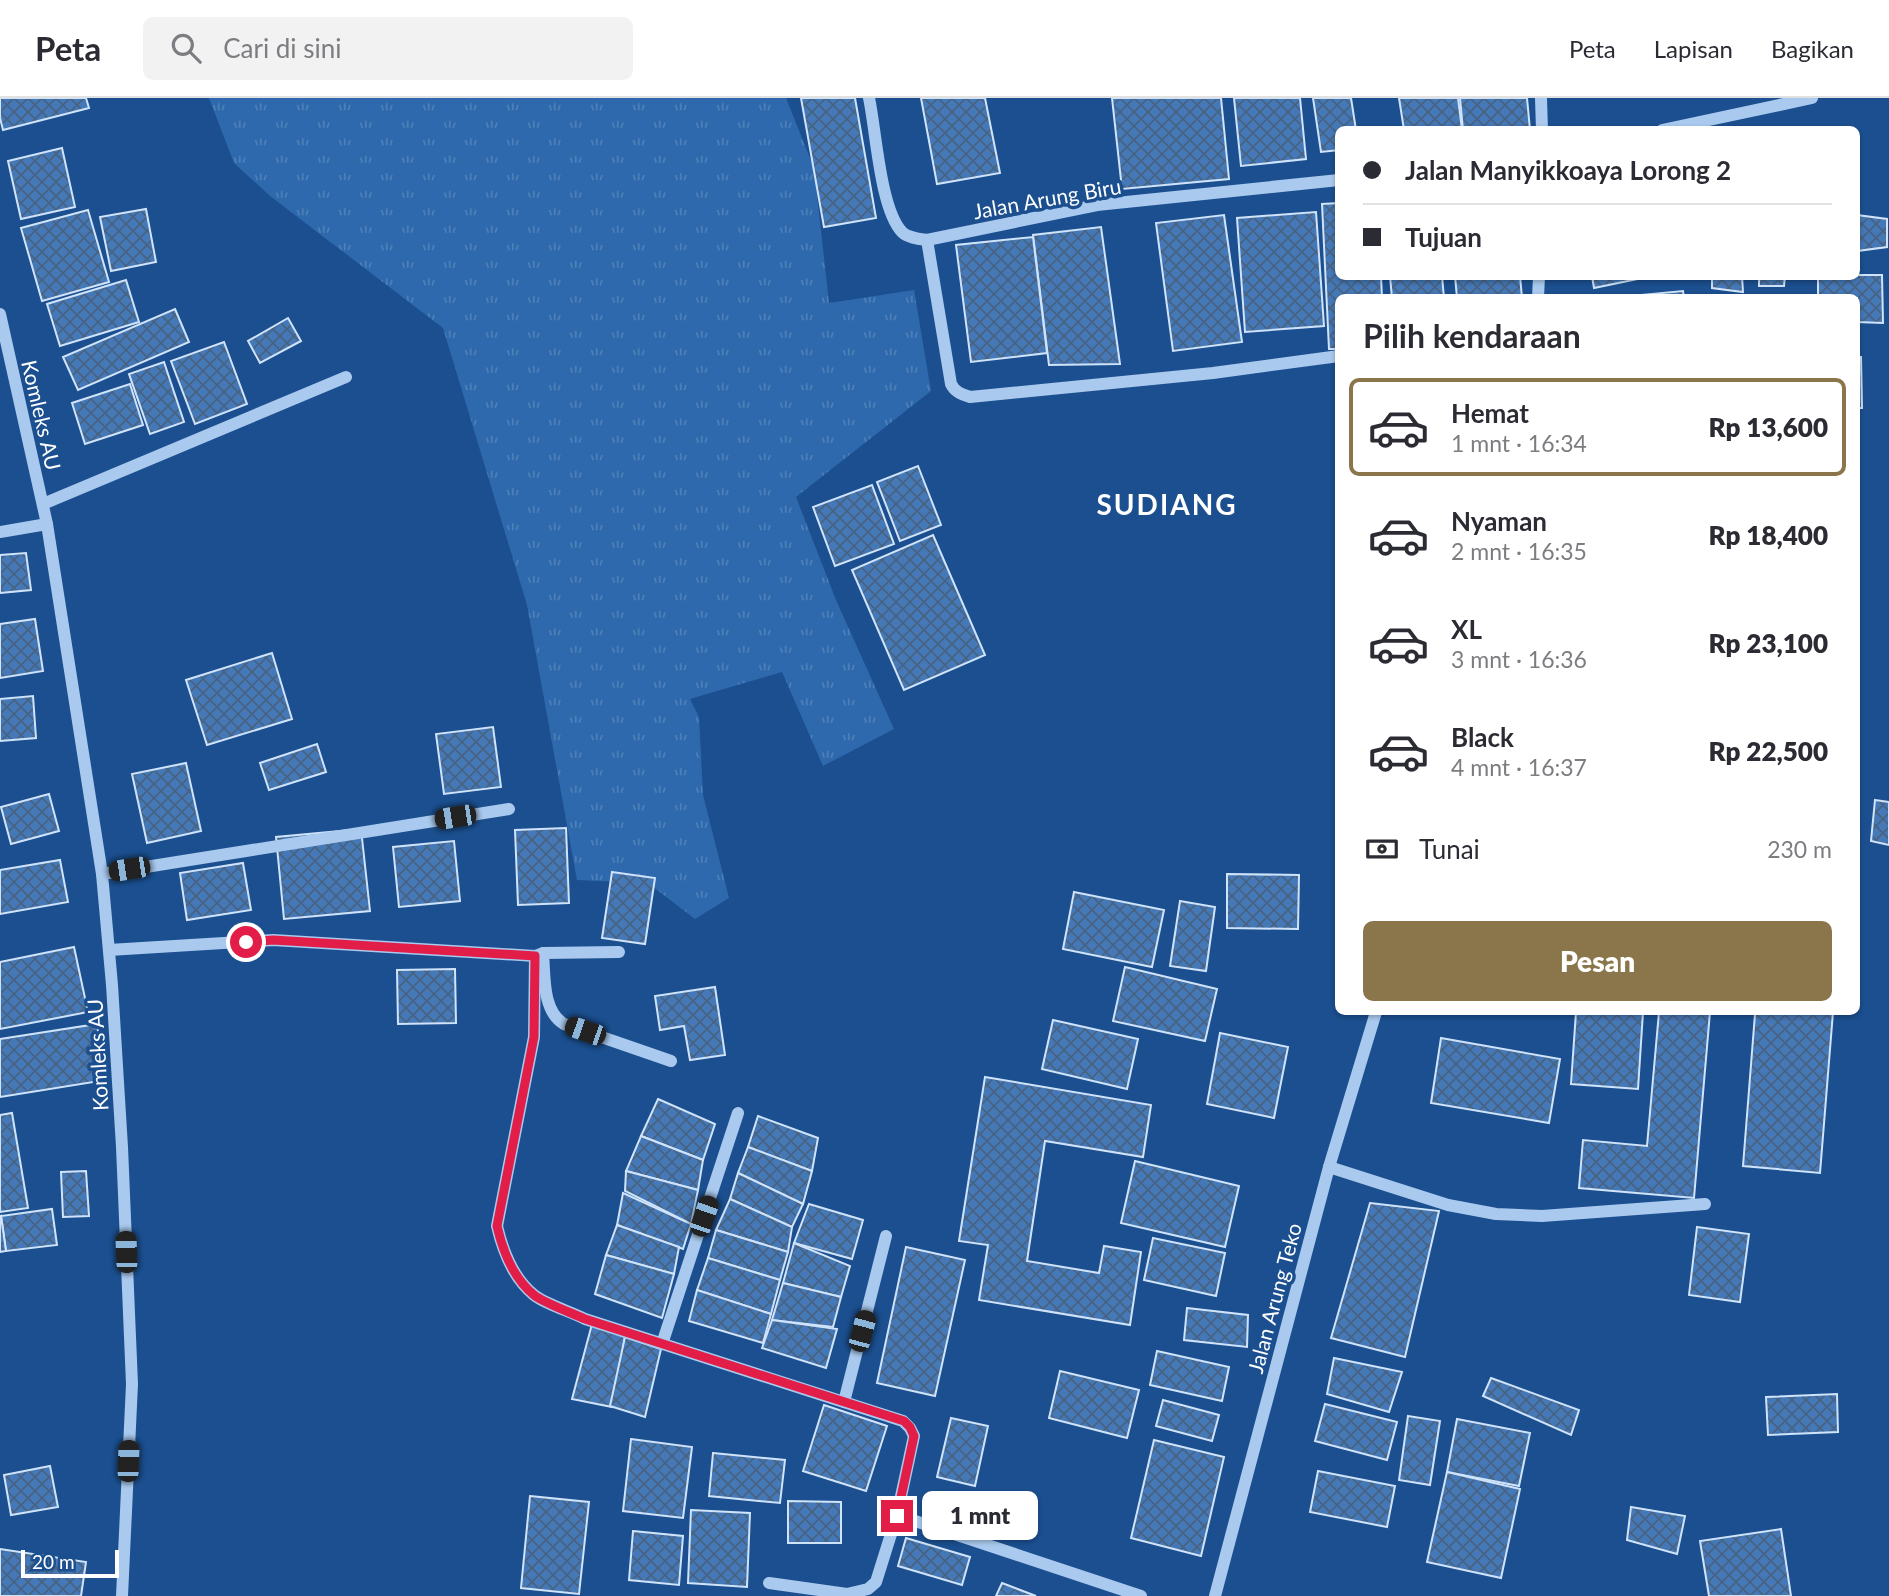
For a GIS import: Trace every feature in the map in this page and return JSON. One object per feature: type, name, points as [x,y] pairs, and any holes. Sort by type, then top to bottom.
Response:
[{"type":"street","points":[[869,98],[881,176],[893,216],[902,232],[910,237],[928,240],[951,384],[959,394],[970,397],[1213,373],[1335,357]]},
{"type":"street","points":[[1542,98],[1542,126]]},
{"type":"street","points":[[1681,126],[1812,98]]},
{"type":"street","name":"Jalan Arung Biru","points":[[928,240],[1097,205],[1335,180]]},
{"type":"street","name":"Komleks AU","points":[[0,314],[47,524],[102,874],[122,1147],[132,1384],[122,1592]]},
{"type":"street","points":[[43,504],[346,377]]},
{"type":"street","points":[[0,532],[47,524]]},
{"type":"street","points":[[102,874],[509,809]]},
{"type":"street","points":[[109,950],[273,940],[539,955],[619,952]]},
{"type":"street","points":[[539,955],[549,1006],[556,1019],[671,1061]]},
{"type":"street","points":[[539,955],[534,1037],[497,1226],[503,1249],[520,1280],[536,1296],[585,1319],[904,1421],[914,1436],[897,1516],[876,1582],[868,1589],[847,1594],[769,1583]]},
{"type":"street","name":"Jalan Arung Teko","points":[[1215,1596],[1329,1167],[1375,1015]]},
{"type":"street","points":[[662,1344],[738,1114]]},
{"type":"street","points":[[1329,1167],[1448,1205],[1496,1214],[1542,1216],[1705,1204]]},
{"type":"street","points":[[844,1402],[886,1236]]},
{"type":"street","points":[[897,1516],[1141,1596]]},
{"type":"green space","points":[[209,98],[786,98],[814,168],[829,303],[914,290],[931,391],[796,497],[836,600],[894,729],[823,766],[782,672],[690,699],[699,717],[703,795],[729,898],[695,919],[648,883],[577,880],[527,605],[443,328],[270,196],[234,163]]},
{"type":"building","points":[[0,98],[86,98],[89,108],[3,130]]},
{"type":"building","points":[[801,98],[855,98],[876,218],[824,227]]},
{"type":"building","points":[[921,98],[985,98],[1000,173],[937,184]]},
{"type":"building","points":[[1112,98],[1221,98],[1229,179],[1122,189]]},
{"type":"building","points":[[1234,98],[1300,98],[1306,159],[1241,166]]},
{"type":"building","points":[[1313,98],[1351,98],[1355,126],[1335,126],[1335,150],[1321,152]]},
{"type":"building","points":[[1399,98],[1458,98],[1462,126],[1403,126]]},
{"type":"building","points":[[1460,98],[1527,98],[1530,126],[1463,126]]},
{"type":"building","points":[[62,148],[75,207],[21,219],[8,161]]},
{"type":"building","points":[[1335,203],[1335,280],[1381,280],[1382,294],[1335,294],[1335,349],[1329,349],[1322,204]]},
{"type":"building","points":[[146,209],[156,262],[111,271],[100,217]]},
{"type":"building","points":[[88,210],[109,282],[42,301],[21,228]]},
{"type":"building","points":[[1316,212],[1324,326],[1245,332],[1237,218]]},
{"type":"building","points":[[1224,215],[1242,342],[1173,351],[1156,223]]},
{"type":"building","points":[[1860,215],[1887,219],[1887,247],[1860,251]]},
{"type":"building","points":[[1101,227],[1120,364],[1049,365],[1033,235]]},
{"type":"building","points":[[1033,237],[1047,353],[971,362],[956,245]]},
{"type":"building","points":[[1860,275],[1882,275],[1883,323],[1860,322],[1860,294],[1818,294],[1818,280],[1860,280]]},
{"type":"building","points":[[126,280],[139,322],[60,346],[47,304]]},
{"type":"building","points":[[1390,280],[1442,280],[1444,294],[1392,294]]},
{"type":"building","points":[[1455,280],[1520,280],[1522,294],[1457,294]]},
{"type":"building","points":[[1593,280],[1633,280],[1594,288]]},
{"type":"building","points":[[1712,280],[1742,280],[1743,292],[1712,288]]},
{"type":"building","points":[[1759,280],[1785,280],[1784,286],[1759,286]]},
{"type":"building","points":[[1683,291],[1683,294],[1651,294]]},
{"type":"building","points":[[175,309],[189,342],[78,390],[63,357]]},
{"type":"building","points":[[288,318],[301,341],[260,363],[248,341]]},
{"type":"building","points":[[224,342],[247,404],[195,424],[171,361]]},
{"type":"building","points":[[1860,357],[1861,357],[1860,408]]},
{"type":"building","points":[[164,362],[184,422],[150,434],[129,374]]},
{"type":"building","points":[[130,384],[143,425],[85,444],[72,403]]},
{"type":"building","points":[[918,466],[941,525],[900,541],[877,482]]},
{"type":"building","points":[[872,485],[894,544],[835,566],[813,507]]},
{"type":"building","points":[[933,535],[985,655],[904,690],[852,570]]},
{"type":"building","points":[[26,553],[31,590],[0,593],[0,555]]},
{"type":"building","points":[[35,619],[43,671],[0,678],[0,624]]},
{"type":"building","points":[[272,653],[292,719],[207,745],[186,680]]},
{"type":"building","points":[[33,696],[36,738],[0,741],[0,699]]},
{"type":"building","points":[[493,727],[501,787],[444,794],[436,734]]},
{"type":"building","points":[[317,744],[326,772],[269,790],[260,763]]},
{"type":"building","points":[[186,763],[201,831],[147,843],[132,774]]},
{"type":"building","points":[[49,794],[59,831],[11,844],[1,807]]},
{"type":"building","points":[[1875,800],[1889,802],[1889,845],[1871,841]]},
{"type":"building","points":[[566,828],[569,903],[518,905],[515,830]]},
{"type":"building","points":[[361,829],[370,911],[284,919],[276,837]]},
{"type":"building","points":[[454,841],[460,901],[399,907],[393,847]]},
{"type":"building","points":[[60,860],[68,902],[0,914],[0,870]]},
{"type":"building","points":[[243,863],[251,910],[187,920],[180,873]]},
{"type":"building","points":[[612,872],[655,878],[645,944],[602,938]]},
{"type":"building","points":[[1227,874],[1299,875],[1298,929],[1227,928]]},
{"type":"building","points":[[1074,892],[1164,910],[1152,967],[1063,949]]},
{"type":"building","points":[[1180,901],[1215,907],[1206,971],[1170,966]]},
{"type":"building","points":[[74,947],[88,1012],[0,1029],[0,962]]},
{"type":"building","points":[[1125,967],[1217,989],[1205,1041],[1113,1021]]},
{"type":"building","points":[[455,969],[456,1023],[398,1024],[397,970]]},
{"type":"building","points":[[715,987],[725,1055],[690,1060],[684,1026],[660,1030],[655,996]]},
{"type":"building","points":[[1576,1015],[1643,1015],[1638,1089],[1571,1084]]},
{"type":"building","points":[[1659,1015],[1710,1015],[1694,1198],[1579,1188],[1583,1140],[1647,1146]]},
{"type":"building","points":[[1755,1015],[1833,1015],[1820,1173],[1743,1166]]},
{"type":"building","points":[[1053,1020],[1138,1039],[1127,1089],[1042,1069]]},
{"type":"building","points":[[97,1024],[106,1080],[0,1097],[0,1039]]},
{"type":"building","points":[[1220,1033],[1288,1047],[1274,1118],[1207,1104]]},
{"type":"building","points":[[1441,1038],[1560,1059],[1549,1123],[1431,1103]]},
{"type":"building","points":[[985,1077],[1151,1105],[1143,1157],[1045,1141],[1027,1261],[1099,1273],[1104,1246],[1141,1252],[1130,1325],[979,1300],[988,1245],[959,1241]]},
{"type":"building","points":[[658,1099],[715,1124],[703,1160],[641,1136]]},
{"type":"building","points":[[12,1113],[28,1208],[0,1212],[0,1115]]},
{"type":"building","points":[[758,1116],[818,1138],[812,1171],[748,1147]]},
{"type":"building","points":[[641,1136],[703,1160],[698,1190],[626,1171]]},
{"type":"building","points":[[748,1147],[812,1171],[803,1204],[738,1173]]},
{"type":"building","points":[[1135,1161],[1239,1186],[1225,1247],[1121,1223]]},
{"type":"building","points":[[86,1171],[89,1216],[63,1217],[61,1172]]},
{"type":"building","points":[[626,1171],[698,1190],[691,1224],[625,1191]]},
{"type":"building","points":[[738,1173],[803,1204],[792,1227],[730,1199]]},
{"type":"building","points":[[623,1193],[691,1224],[683,1249],[617,1225]]},
{"type":"building","points":[[730,1199],[792,1227],[788,1252],[716,1230]]},
{"type":"building","points":[[1370,1203],[1439,1211],[1405,1357],[1331,1338]]},
{"type":"building","points":[[809,1204],[863,1220],[852,1259],[794,1243]]},
{"type":"building","points":[[52,1209],[57,1245],[6,1251],[1,1216]]},
{"type":"building","points":[[0,1217],[6,1251],[0,1252]]},
{"type":"building","points":[[617,1225],[679,1247],[674,1274],[606,1255]]},
{"type":"building","points":[[1697,1227],[1749,1234],[1740,1302],[1689,1295]]},
{"type":"building","points":[[716,1230],[788,1252],[780,1280],[708,1258]]},
{"type":"building","points":[[1153,1238],[1225,1253],[1216,1296],[1144,1280]]},
{"type":"building","points":[[794,1243],[850,1266],[841,1297],[783,1283]]},
{"type":"building","points":[[906,1247],[965,1260],[935,1396],[877,1383]]},
{"type":"building","points":[[606,1255],[674,1274],[662,1318],[595,1294]]},
{"type":"building","points":[[708,1258],[780,1280],[771,1314],[697,1290]]},
{"type":"building","points":[[783,1283],[841,1297],[833,1327],[772,1320]]},
{"type":"building","points":[[697,1290],[771,1314],[763,1343],[689,1321]]},
{"type":"building","points":[[1187,1308],[1248,1315],[1247,1347],[1184,1340]]},
{"type":"building","points":[[772,1320],[837,1329],[826,1368],[762,1348]]},
{"type":"building","points":[[592,1324],[625,1337],[612,1407],[572,1399]]},
{"type":"building","points":[[625,1337],[661,1349],[645,1417],[610,1406]]},
{"type":"building","points":[[1157,1351],[1229,1367],[1222,1401],[1150,1385]]},
{"type":"building","points":[[1334,1358],[1402,1372],[1389,1412],[1327,1394]]},
{"type":"building","points":[[1060,1371],[1139,1390],[1127,1438],[1049,1418]]},
{"type":"building","points":[[1491,1378],[1579,1410],[1571,1435],[1483,1396]]},
{"type":"building","points":[[1837,1394],[1838,1432],[1768,1435],[1766,1397]]},
{"type":"building","points":[[1163,1400],[1219,1415],[1212,1441],[1156,1426]]},
{"type":"building","points":[[1325,1404],[1397,1422],[1387,1460],[1315,1441]]},
{"type":"building","points":[[824,1405],[887,1426],[866,1491],[803,1471]]},
{"type":"building","points":[[1408,1416],[1440,1421],[1430,1485],[1399,1480]]},
{"type":"building","points":[[951,1418],[988,1426],[975,1486],[937,1477]]},
{"type":"building","points":[[1457,1419],[1530,1433],[1519,1486],[1447,1472]]},
{"type":"building","points":[[631,1439],[692,1447],[683,1518],[623,1511]]},
{"type":"building","points":[[1154,1440],[1224,1457],[1201,1556],[1131,1538]]},
{"type":"building","points":[[713,1453],[785,1460],[780,1503],[709,1496]]},
{"type":"building","points":[[50,1466],[58,1507],[11,1515],[4,1475]]},
{"type":"building","points":[[1318,1471],[1395,1486],[1387,1527],[1310,1512]]},
{"type":"building","points":[[1447,1472],[1520,1489],[1501,1578],[1427,1562]]},
{"type":"building","points":[[530,1496],[589,1502],[579,1594],[521,1588]]},
{"type":"building","points":[[788,1501],[841,1502],[841,1543],[788,1543]]},
{"type":"building","points":[[1631,1507],[1685,1516],[1677,1554],[1627,1540]]},
{"type":"building","points":[[691,1510],[750,1513],[747,1587],[688,1583]]},
{"type":"building","points":[[1781,1529],[1791,1596],[1709,1596],[1700,1541]]},
{"type":"building","points":[[633,1531],[683,1536],[679,1585],[629,1580]]},
{"type":"building","points":[[906,1538],[970,1557],[962,1585],[898,1566]]},
{"type":"building","points":[[0,1549],[86,1562],[81,1596],[0,1596]]},
{"type":"building","points":[[1002,1583],[1036,1596],[996,1596]]},
{"type":"district","name":"SUDIANG","points":[[1167,504]]},
{"type":"route","points":[[246,942],[273,940],[535,956],[534,1037],[497,1226],[503,1249],[520,1280],[536,1296],[585,1319],[904,1421],[914,1436],[897,1516]]}]
